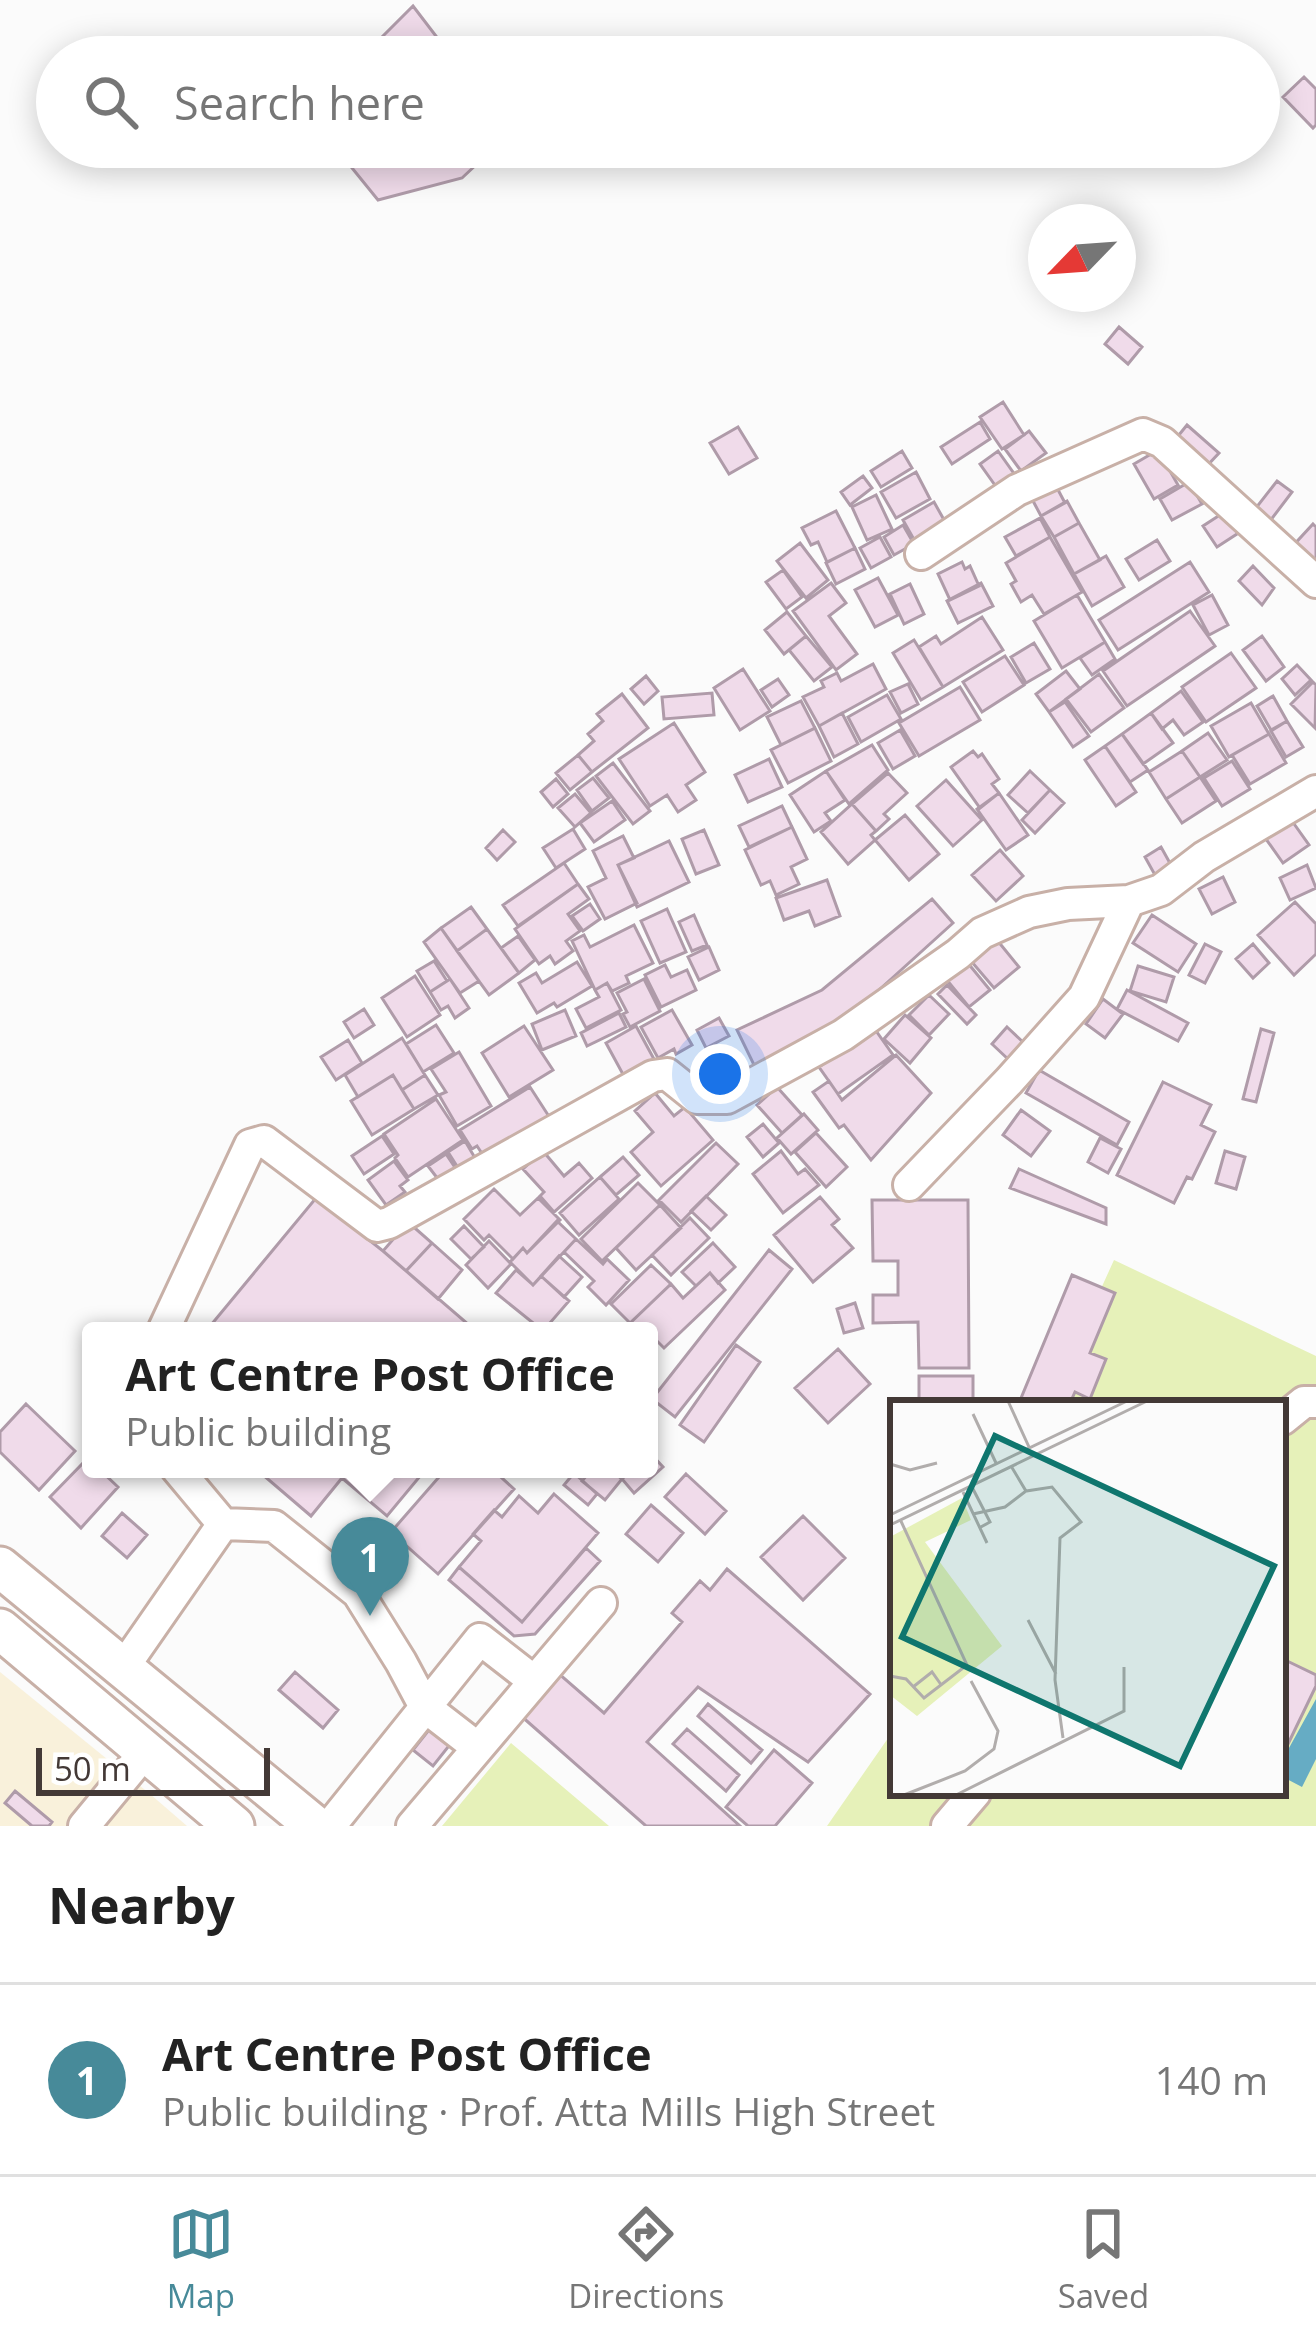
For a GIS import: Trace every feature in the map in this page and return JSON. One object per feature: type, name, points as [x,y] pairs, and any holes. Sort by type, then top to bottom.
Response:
[{"type":"main road","points":[[0,1567],[315,1826]]},
{"type":"main road","points":[[0,1629],[234,1826]]},
{"type":"street","points":[[921,554],[1017,490],[1143,434],[1162,442],[1316,582]]},
{"type":"street","points":[[167,1322],[250,1145],[264,1141],[377,1226],[388,1223],[653,1076],[667,1074],[697,1098],[728,1098],[843,1035],[982,933],[1029,912],[1129,901],[1162,890],[1204,857],[1316,791]]},
{"type":"street","points":[[909,1185],[1084,997],[1129,901]]},
{"type":"street","points":[[1286,1417],[1304,1402],[1316,1402]]},
{"type":"street","points":[[185,1478],[223,1524],[274,1526],[358,1593],[425,1707],[478,1748]]},
{"type":"street","points":[[122,1668],[223,1524]]},
{"type":"street","points":[[412,1826],[601,1603]]},
{"type":"street","points":[[330,1826],[480,1640],[535,1681]]},
{"type":"street","points":[[84,1826],[146,1751]]},
{"type":"street","points":[[947,1826],[972,1796]]},
{"type":"shaded area","points":[[0,1672],[150,1794],[187,1826],[0,1826]]},
{"type":"green space","points":[[1114,1260],[1316,1356],[1316,1826],[827,1826],[890,1735],[890,1796],[1286,1796],[1286,1400],[1050,1400]]},
{"type":"green space","points":[[511,1743],[609,1826],[442,1826]]},
{"type":"water","points":[[1316,1699],[1316,1759],[1302,1787],[1286,1779],[1289,1748]]},
{"type":"building","points":[[413,6],[436,36],[383,36]]},
{"type":"building","points":[[1304,77],[1316,89],[1313,128],[1283,97]]},
{"type":"building","points":[[352,168],[473,168],[462,178],[378,200]]},
{"type":"building","points":[[1119,327],[1142,347],[1128,364],[1105,344]]},
{"type":"building","points":[[1003,402],[1024,435],[1002,449],[980,417]]},
{"type":"building","points":[[980,422],[990,439],[952,464],[941,447]]},
{"type":"building","points":[[1187,425],[1219,453],[1205,468],[1174,441]]},
{"type":"building","points":[[738,427],[757,458],[729,474],[710,443]]},
{"type":"building","points":[[1029,431],[1046,453],[1021,471],[1005,449]]},
{"type":"building","points":[[1158,450],[1178,485],[1154,499],[1134,464]]},
{"type":"building","points":[[902,451],[912,468],[881,487],[871,471]]},
{"type":"building","points":[[998,451],[1015,475],[997,488],[980,464]]},
{"type":"building","points":[[916,472],[930,499],[896,518],[881,492]]},
{"type":"building","points":[[863,476],[872,488],[850,505],[841,492]]},
{"type":"building","points":[[1277,481],[1292,492],[1267,525],[1252,513]]},
{"type":"building","points":[[1189,482],[1202,504],[1172,520],[1160,499]]},
{"type":"building","points":[[1056,486],[1065,503],[1041,516],[1032,499]]},
{"type":"building","points":[[876,495],[892,529],[867,540],[852,507]]},
{"type":"building","points":[[1067,501],[1079,523],[1054,537],[1041,516]]},
{"type":"building","points":[[934,502],[948,527],[917,545],[903,520]]},
{"type":"building","points":[[836,511],[855,548],[827,562],[818,542],[811,545],[802,528]]},
{"type":"building","points":[[1226,511],[1240,532],[1217,547],[1203,526]]},
{"type":"building","points":[[1040,518],[1050,537],[1016,556],[1005,537]]},
{"type":"building","points":[[1079,523],[1100,560],[1074,574],[1054,537]]},
{"type":"building","points":[[1313,524],[1316,558],[1309,566],[1290,549]]},
{"type":"building","points":[[903,525],[914,544],[894,555],[884,537]]},
{"type":"building","points":[[880,537],[891,557],[871,568],[860,548]]},
{"type":"building","points":[[1050,537],[1082,592],[1044,614],[1032,595],[1021,602],[1006,563]]},
{"type":"building","points":[[1157,540],[1170,561],[1139,580],[1126,559]]},
{"type":"building","points":[[800,543],[828,580],[806,598],[777,561]]},
{"type":"building","points":[[855,548],[865,569],[836,584],[826,563]]},
{"type":"building","points":[[1106,556],[1124,587],[1092,606],[1074,574]]},
{"type":"building","points":[[962,562],[965,569],[970,566],[979,586],[950,600],[938,574]]},
{"type":"building","points":[[1190,562],[1209,592],[1118,650],[1099,620]]},
{"type":"building","points":[[1253,566],[1274,588],[1262,605],[1239,581]]},
{"type":"building","points":[[783,570],[802,597],[786,609],[766,582]]},
{"type":"building","points":[[878,578],[898,615],[875,627],[855,590]]},
{"type":"building","points":[[831,583],[846,603],[829,616],[857,654],[836,670],[793,611]]},
{"type":"building","points":[[981,583],[993,606],[958,623],[947,601]]},
{"type":"building","points":[[910,584],[924,614],[904,624],[890,594]]},
{"type":"building","points":[[1077,595],[1105,642],[1062,668],[1034,621]]},
{"type":"building","points":[[1212,595],[1228,625],[1209,635],[1193,605]]},
{"type":"building","points":[[1190,611],[1215,646],[1127,706],[1103,671]]},
{"type":"building","points":[[787,612],[806,636],[784,654],[765,630]]},
{"type":"building","points":[[982,617],[1003,650],[943,687],[919,647],[936,636],[941,644]]},
{"type":"building","points":[[806,636],[832,667],[814,681],[789,650]]},
{"type":"building","points":[[1262,636],[1284,667],[1266,681],[1243,650]]},
{"type":"building","points":[[914,640],[943,687],[921,700],[893,653]]},
{"type":"building","points":[[1105,642],[1115,659],[1092,675],[1080,658]]},
{"type":"building","points":[[1034,643],[1050,669],[1026,683],[1011,657]]},
{"type":"building","points":[[1231,653],[1256,688],[1206,722],[1182,687]]},
{"type":"building","points":[[1005,656],[1024,685],[982,712],[963,682]]},
{"type":"building","points":[[873,664],[886,689],[819,726],[803,697],[824,687],[821,681],[837,673],[841,681]]},
{"type":"building","points":[[1297,665],[1311,680],[1295,695],[1282,679]]},
{"type":"building","points":[[743,669],[770,711],[740,730],[714,688]]},
{"type":"building","points":[[1066,671],[1080,689],[1049,712],[1036,694]]},
{"type":"building","points":[[1099,674],[1124,708],[1091,732],[1066,699]]},
{"type":"building","points":[[646,676],[658,691],[644,704],[631,689]]},
{"type":"building","points":[[778,679],[789,695],[772,707],[761,690]]},
{"type":"building","points":[[1313,682],[1316,685],[1315,728],[1291,704]]},
{"type":"building","points":[[908,684],[918,704],[901,713],[890,692]]},
{"type":"building","points":[[960,687],[980,720],[919,756],[899,723]]},
{"type":"building","points":[[1181,691],[1203,722],[1184,735],[1173,720],[1162,729],[1151,713]]},
{"type":"building","points":[[712,693],[714,715],[664,719],[662,697]]},
{"type":"building","points":[[622,694],[648,728],[592,772],[578,755],[594,741],[588,734],[603,721],[597,714]]},
{"type":"building","points":[[887,695],[901,719],[861,742],[848,717]]},
{"type":"building","points":[[1273,696],[1287,721],[1271,730],[1257,706]]},
{"type":"building","points":[[801,701],[815,728],[781,745],[767,717]]},
{"type":"building","points":[[1065,702],[1089,736],[1073,747],[1049,712]]},
{"type":"building","points":[[1251,703],[1269,734],[1229,757],[1211,726]]},
{"type":"building","points":[[842,713],[858,744],[834,757],[819,726]]},
{"type":"building","points":[[1151,713],[1173,743],[1143,764],[1122,734]]},
{"type":"building","points":[[1287,721],[1303,747],[1286,757],[1271,731]]},
{"type":"building","points":[[674,723],[705,772],[686,785],[696,800],[678,812],[667,795],[650,806],[619,759]]},
{"type":"building","points":[[815,728],[831,761],[788,783],[771,750]]},
{"type":"building","points":[[900,730],[915,756],[893,769],[878,743]]},
{"type":"building","points":[[1208,733],[1227,760],[1200,777],[1182,751]]},
{"type":"building","points":[[1122,734],[1148,770],[1130,782],[1105,746]]},
{"type":"building","points":[[1269,734],[1286,763],[1250,784],[1232,755]]},
{"type":"building","points":[[872,745],[888,770],[849,804],[826,771]]},
{"type":"building","points":[[1105,746],[1136,792],[1116,806],[1085,760]]},
{"type":"building","points":[[973,751],[978,757],[982,754],[999,779],[992,784],[999,793],[980,808],[951,767]]},
{"type":"building","points":[[1182,751],[1200,777],[1166,799],[1149,772]]},
{"type":"building","points":[[578,755],[592,772],[570,790],[556,773]]},
{"type":"building","points":[[769,759],[782,787],[748,802],[735,775]]},
{"type":"building","points":[[1232,761],[1250,789],[1222,806],[1204,778]]},
{"type":"building","points":[[613,763],[650,811],[633,824],[596,776]]},
{"type":"building","points":[[826,771],[845,800],[825,813],[831,821],[814,832],[790,795]]},
{"type":"building","points":[[1030,771],[1050,790],[1028,813],[1008,795]]},
{"type":"building","points":[[888,773],[907,793],[884,814],[889,819],[876,831],[852,804]]},
{"type":"building","points":[[1200,777],[1216,801],[1182,823],[1166,799]]},
{"type":"building","points":[[593,778],[609,798],[592,811],[577,790]]},
{"type":"building","points":[[556,779],[568,794],[553,807],[541,792]]},
{"type":"building","points":[[946,780],[982,820],[953,846],[917,806]]},
{"type":"building","points":[[1050,790],[1064,803],[1035,833],[1022,820]]},
{"type":"building","points":[[999,793],[1028,835],[1006,850],[977,809]]},
{"type":"building","points":[[575,794],[591,813],[575,827],[558,808]]},
{"type":"building","points":[[612,801],[625,820],[594,842],[580,823]]},
{"type":"building","points":[[852,804],[876,831],[871,835],[875,840],[848,864],[821,832]]},
{"type":"building","points":[[782,806],[792,827],[749,847],[739,826]]},
{"type":"building","points":[[905,815],[939,854],[909,880],[875,840]]},
{"type":"building","points":[[1292,821],[1309,845],[1283,863],[1266,839]]},
{"type":"building","points":[[792,827],[807,859],[791,867],[799,884],[776,895],[770,881],[761,885],[745,850]]},
{"type":"building","points":[[573,829],[585,849],[556,868],[543,848]]},
{"type":"building","points":[[503,830],[515,842],[497,860],[486,848]]},
{"type":"building","points":[[704,830],[719,865],[696,874],[682,839]]},
{"type":"building","points":[[623,836],[634,858],[618,865],[637,903],[605,919],[588,887],[606,878],[593,851]]},
{"type":"building","points":[[669,841],[689,882],[637,907],[618,865]]},
{"type":"building","points":[[1161,847],[1176,874],[1160,884],[1145,857]]},
{"type":"building","points":[[1000,850],[1023,876],[996,901],[972,875]]},
{"type":"building","points":[[564,863],[578,884],[518,926],[503,905]]},
{"type":"building","points":[[1307,865],[1316,888],[1290,900],[1280,878]]},
{"type":"building","points":[[1223,877],[1235,902],[1212,914],[1199,889]]},
{"type":"building","points":[[827,880],[840,916],[815,926],[809,911],[784,920],[776,898]]},
{"type":"building","points":[[578,884],[589,899],[568,914],[580,931],[566,941],[573,951],[555,964],[550,956],[539,964],[515,929]]},
{"type":"building","points":[[932,899],[953,923],[848,1018],[755,1067],[737,1030],[822,990]]},
{"type":"building","points":[[1295,902],[1316,924],[1316,954],[1294,975],[1258,935]]},
{"type":"building","points":[[590,904],[600,919],[583,931],[572,916]]},
{"type":"building","points":[[471,907],[487,929],[457,951],[441,928]]},
{"type":"building","points":[[667,909],[686,952],[660,963],[641,921]]},
{"type":"building","points":[[694,915],[707,945],[692,951],[679,922]]},
{"type":"building","points":[[1152,915],[1196,944],[1178,972],[1133,943]]},
{"type":"building","points":[[634,925],[653,963],[626,976],[629,983],[612,991],[607,983],[595,990],[572,941],[584,935],[590,947]]},
{"type":"building","points":[[441,928],[479,981],[460,993],[424,942]]},
{"type":"building","points":[[487,929],[519,973],[489,995],[457,951]]},
{"type":"building","points":[[518,936],[535,960],[519,973],[501,948]]},
{"type":"building","points":[[997,940],[1019,967],[994,988],[971,961]]},
{"type":"building","points":[[1205,944],[1221,952],[1205,983],[1189,975]]},
{"type":"building","points":[[1253,944],[1269,963],[1253,978],[1236,959]]},
{"type":"building","points":[[709,947],[719,970],[699,980],[688,957]]},
{"type":"building","points":[[434,961],[447,981],[430,992],[417,971]]},
{"type":"building","points":[[577,962],[592,986],[537,1013],[519,983],[536,973],[542,983]]},
{"type":"building","points":[[967,962],[990,990],[969,1007],[946,979]]},
{"type":"building","points":[[665,965],[671,977],[687,970],[696,990],[661,1007],[645,975]]},
{"type":"building","points":[[1138,966],[1174,977],[1166,1002],[1130,991]]},
{"type":"building","points":[[415,976],[440,1015],[407,1037],[382,998]]},
{"type":"building","points":[[450,979],[469,1008],[455,1018],[448,1006],[441,1010],[430,992]]},
{"type":"building","points":[[644,979],[660,1011],[630,1027],[617,993]]},
{"type":"building","points":[[607,983],[621,1010],[586,1028],[576,1009],[599,997],[595,990]]},
{"type":"building","points":[[947,985],[976,1015],[967,1024],[938,994]]},
{"type":"building","points":[[1127,990],[1188,1023],[1178,1041],[1117,1009]]},
{"type":"building","points":[[929,995],[949,1014],[929,1035],[909,1015]]},
{"type":"building","points":[[1103,999],[1123,1014],[1105,1038],[1086,1024]]},
{"type":"building","points":[[364,1009],[374,1025],[354,1038],[344,1022]]},
{"type":"building","points":[[565,1010],[576,1036],[542,1050],[532,1024]]},
{"type":"building","points":[[672,1010],[692,1045],[658,1058],[641,1027]]},
{"type":"building","points":[[619,1013],[626,1027],[587,1046],[581,1033]]},
{"type":"building","points":[[905,1015],[931,1038],[910,1063],[884,1039]]},
{"type":"building","points":[[719,1018],[729,1036],[706,1048],[697,1030]]},
{"type":"building","points":[[436,1025],[454,1053],[423,1072],[406,1044]]},
{"type":"building","points":[[524,1026],[553,1070],[509,1097],[482,1053]]},
{"type":"building","points":[[636,1026],[655,1061],[625,1078],[606,1043]]},
{"type":"building","points":[[1007,1027],[1025,1044],[1009,1060],[992,1044]]},
{"type":"building","points":[[874,1028],[893,1055],[838,1094],[819,1067]]},
{"type":"building","points":[[1261,1029],[1274,1033],[1256,1102],[1243,1099]]},
{"type":"building","points":[[402,1038],[425,1075],[402,1090],[393,1075],[358,1097],[345,1075]]},
{"type":"building","points":[[348,1040],[362,1063],[336,1080],[321,1057]]},
{"type":"building","points":[[459,1052],[491,1106],[457,1126],[439,1095],[446,1092],[431,1069]]},
{"type":"building","points":[[896,1055],[931,1093],[871,1160],[813,1092],[829,1081],[842,1100]]},
{"type":"building","points":[[1039,1070],[1129,1122],[1117,1145],[1026,1093]]},
{"type":"building","points":[[393,1075],[414,1109],[372,1135],[351,1101]]},
{"type":"building","points":[[425,1075],[438,1095],[414,1109],[402,1090]]},
{"type":"building","points":[[1163,1082],[1211,1105],[1201,1125],[1215,1132],[1174,1203],[1117,1175]]},
{"type":"building","points":[[530,1087],[550,1118],[485,1158],[477,1146],[472,1149],[460,1130]]},
{"type":"building","points":[[777,1087],[802,1115],[782,1133],[757,1105]]},
{"type":"building","points":[[655,1093],[674,1116],[685,1107],[713,1140],[661,1186],[631,1152],[653,1132],[635,1111]]},
{"type":"building","points":[[436,1099],[463,1140],[408,1177],[384,1134]]},
{"type":"building","points":[[1021,1110],[1050,1131],[1031,1156],[1003,1135]]},
{"type":"building","points":[[804,1114],[818,1130],[791,1154],[777,1138]]},
{"type":"building","points":[[763,1124],[779,1143],[763,1157],[747,1137]]},
{"type":"building","points":[[816,1133],[847,1167],[826,1187],[795,1152]]},
{"type":"building","points":[[382,1136],[394,1154],[364,1174],[352,1156]]},
{"type":"building","points":[[1100,1138],[1121,1149],[1108,1173],[1088,1162]]},
{"type":"building","points":[[465,1141],[478,1163],[462,1174],[448,1152]]},
{"type":"building","points":[[716,1143],[738,1164],[681,1222],[659,1200]]},
{"type":"building","points":[[543,1151],[564,1176],[579,1163],[592,1178],[554,1212],[523,1169]]},
{"type":"building","points":[[781,1151],[798,1174],[805,1169],[819,1185],[783,1213],[753,1174]]},
{"type":"building","points":[[1225,1151],[1245,1157],[1236,1189],[1216,1183]]},
{"type":"building","points":[[446,1154],[458,1172],[441,1183],[428,1166]]},
{"type":"building","points":[[623,1157],[639,1175],[616,1195],[600,1177]]},
{"type":"building","points":[[394,1161],[408,1180],[400,1186],[405,1192],[386,1205],[368,1180]]},
{"type":"building","points":[[1019,1169],[1106,1208],[1106,1224],[1010,1188]]},
{"type":"building","points":[[600,1177],[619,1199],[579,1235],[560,1213]]},
{"type":"building","points":[[638,1183],[660,1205],[602,1261],[581,1239]]},
{"type":"building","points":[[494,1189],[520,1215],[538,1198],[560,1220],[527,1253],[523,1248],[513,1259],[489,1235],[484,1240],[464,1219]]},
{"type":"building","points":[[706,1196],[726,1215],[711,1230],[691,1211]]},
{"type":"building","points":[[820,1197],[839,1219],[832,1225],[853,1248],[813,1282],[774,1235]]},
{"type":"building","points":[[316,1198],[466,1322],[213,1322]]},
{"type":"building","points":[[872,1200],[968,1200],[969,1368],[919,1368],[918,1322],[873,1323],[873,1295],[898,1295],[898,1261],[873,1261]]},
{"type":"building","points":[[660,1205],[681,1228],[636,1270],[616,1248]]},
{"type":"building","points":[[690,1218],[709,1238],[671,1275],[652,1255]]},
{"type":"building","points":[[557,1221],[576,1239],[533,1285],[510,1262],[523,1248],[527,1253]]},
{"type":"building","points":[[408,1222],[432,1243],[406,1271],[383,1251]]},
{"type":"building","points":[[464,1226],[484,1247],[471,1259],[451,1239]]},
{"type":"building","points":[[576,1239],[629,1280],[606,1305],[588,1287],[594,1281],[564,1252]]},
{"type":"building","points":[[489,1241],[511,1264],[488,1288],[466,1265]]},
{"type":"building","points":[[432,1243],[462,1270],[438,1299],[406,1271]]},
{"type":"building","points":[[713,1243],[735,1267],[718,1283],[710,1273],[696,1286],[682,1272]]},
{"type":"building","points":[[769,1250],[792,1269],[675,1417],[658,1404],[658,1391]]},
{"type":"building","points":[[559,1256],[582,1277],[564,1297],[541,1276]]},
{"type":"building","points":[[651,1265],[671,1284],[631,1322],[611,1304]]},
{"type":"building","points":[[516,1270],[533,1285],[541,1276],[569,1301],[551,1322],[532,1322],[496,1293]]},
{"type":"building","points":[[710,1273],[725,1290],[664,1348],[658,1342],[658,1322],[631,1322],[671,1284],[683,1298]]},
{"type":"building","points":[[1072,1275],[1115,1293],[1090,1353],[1106,1359],[1090,1399],[1075,1392],[1071,1400],[1020,1400]]},
{"type":"building","points":[[855,1303],[863,1328],[844,1333],[837,1309]]},
{"type":"building","points":[[736,1345],[760,1362],[704,1442],[680,1425]]},
{"type":"building","points":[[838,1349],[870,1384],[828,1423],[795,1388]]},
{"type":"building","points":[[919,1376],[973,1376],[973,1400],[919,1400]]},
{"type":"building","points":[[26,1404],[75,1451],[39,1490],[0,1452],[0,1432]]},
{"type":"building","points":[[82,1464],[82,1478],[108,1478],[118,1487],[81,1528],[50,1497]]},
{"type":"building","points":[[686,1474],[726,1511],[705,1534],[665,1497]]},
{"type":"building","points":[[267,1478],[342,1478],[311,1516]]},
{"type":"building","points":[[342,1478],[419,1478],[387,1516]]},
{"type":"building","points":[[438,1478],[502,1478],[514,1489],[438,1574],[391,1532]]},
{"type":"building","points":[[570,1478],[579,1478],[597,1494],[588,1505],[564,1485]]},
{"type":"building","points":[[584,1478],[622,1479],[605,1500],[582,1481]]},
{"type":"building","points":[[623,1478],[651,1478],[634,1493]]},
{"type":"building","points":[[554,1494],[598,1533],[522,1622],[459,1567],[481,1541],[473,1534],[494,1510],[502,1517],[519,1496],[538,1513]]},
{"type":"building","points":[[651,1505],[683,1533],[658,1562],[626,1534]]},
{"type":"building","points":[[122,1513],[147,1535],[127,1558],[102,1536]]},
{"type":"building","points":[[803,1516],[845,1558],[803,1600],[761,1557]]},
{"type":"building","points":[[586,1548],[600,1561],[535,1634],[514,1636],[449,1580],[459,1567],[522,1622]]},
{"type":"building","points":[[727,1569],[870,1694],[808,1762],[698,1687],[647,1742],[740,1826],[646,1826],[520,1715],[557,1672],[604,1713],[682,1622],[672,1613],[700,1581],[710,1590]]},
{"type":"building","points":[[1286,1660],[1316,1675],[1316,1686],[1288,1744]]},
{"type":"building","points":[[295,1672],[338,1710],[323,1728],[279,1690]]},
{"type":"building","points":[[708,1704],[762,1750],[751,1763],[698,1716]]},
{"type":"building","points":[[432,1726],[452,1742],[433,1766],[413,1750]]},
{"type":"building","points":[[687,1729],[739,1775],[726,1791],[673,1744]]},
{"type":"building","points":[[774,1750],[812,1783],[775,1826],[748,1826],[726,1807]]},
{"type":"building","points":[[15,1791],[52,1822],[49,1826],[32,1826],[5,1803]]},
{"type":"place","name":"Art Centre Post Office","points":[[370,1616]]}]
